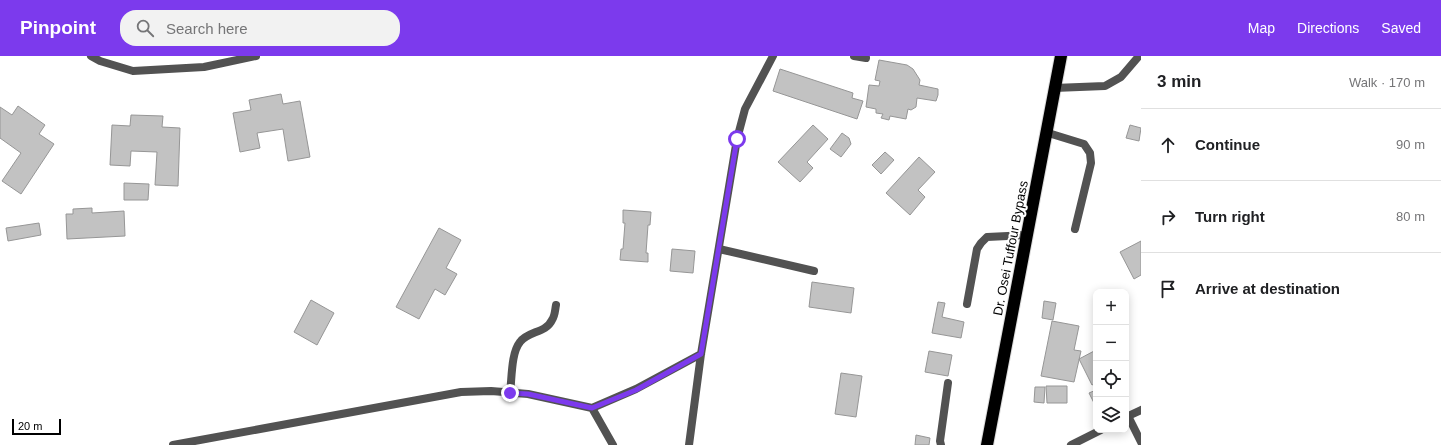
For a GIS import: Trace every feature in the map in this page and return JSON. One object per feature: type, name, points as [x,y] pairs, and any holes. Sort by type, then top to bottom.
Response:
[{"type":"highway","name":"Dr. Osei Tuffour Bypass","points":[[987,445],[1061,56]]},
{"type":"street","points":[[91,56],[100,61],[133,71],[204,68],[256,56]]},
{"type":"street","points":[[689,445],[701,354],[737,139],[745,108],[773,56]]},
{"type":"street","points":[[854,56],[866,58]]},
{"type":"street","points":[[1054,88],[1105,86],[1121,77],[1139,56]]},
{"type":"street","points":[[1046,132],[1084,144],[1090,153],[1091,163],[1075,229]]},
{"type":"street","points":[[968,304],[977,249],[981,242],[987,237],[1026,235]]},
{"type":"street","points":[[719,249],[814,271]]},
{"type":"street","points":[[510,393],[515,350],[524,337],[547,327],[553,320],[556,306]]},
{"type":"street","points":[[173,445],[461,392],[492,390],[528,394],[592,408],[636,390],[701,354]]},
{"type":"street","points":[[941,445],[940,441],[948,383]]},
{"type":"street","points":[[592,408],[613,445]]},
{"type":"street","points":[[1129,416],[1141,410]]},
{"type":"street","points":[[1129,421],[1141,442]]},
{"type":"street","points":[[1071,445],[1095,433]]},
{"type":"building","points":[[879,60],[907,65],[913,69],[920,80],[919,85],[938,89],[936,101],[917,98],[916,107],[911,110],[908,109],[906,119],[890,116],[889,120],[881,118],[883,114],[876,113],[876,109],[866,107],[869,85],[879,86],[880,81],[875,80]]},
{"type":"building","points":[[780,69],[853,93],[852,98],[863,101],[857,119],[773,91]]},
{"type":"building","points":[[281,94],[283,104],[300,101],[310,157],[288,161],[283,129],[257,133],[260,148],[240,152],[233,113],[251,110],[249,100]]},
{"type":"building","points":[[18,106],[45,125],[39,134],[54,144],[21,194],[2,181],[21,153],[0,138],[0,107],[12,115]]},
{"type":"building","points":[[131,115],[163,116],[162,127],[180,128],[178,186],[155,185],[157,152],[131,151],[130,166],[110,165],[112,125],[130,126]]},
{"type":"building","points":[[813,125],[828,139],[807,162],[813,168],[800,182],[778,162]]},
{"type":"building","points":[[1130,125],[1141,128],[1139,141],[1126,138]]},
{"type":"building","points":[[842,133],[849,138],[851,144],[841,157],[830,149]]},
{"type":"building","points":[[885,152],[894,160],[881,174],[872,165]]},
{"type":"building","points":[[919,157],[935,172],[918,190],[925,197],[910,215],[886,193]]},
{"type":"building","points":[[124,183],[149,184],[148,200],[124,200]]},
{"type":"building","points":[[92,208],[92,213],[124,211],[125,236],[67,239],[66,214],[73,214],[73,209]]},
{"type":"building","points":[[623,210],[651,212],[650,225],[648,225],[646,253],[648,253],[648,262],[620,260],[621,249],[623,249],[625,223],[623,223]]},
{"type":"building","points":[[39,223],[41,235],[8,241],[6,228]]},
{"type":"building","points":[[439,228],[461,240],[446,268],[457,274],[445,295],[435,289],[419,319],[396,307]]},
{"type":"building","points":[[1141,241],[1141,275],[1134,279],[1120,252]]},
{"type":"building","points":[[672,249],[695,251],[693,273],[670,271]]},
{"type":"building","points":[[812,282],[854,288],[851,313],[809,307]]},
{"type":"building","points":[[311,300],[334,313],[317,345],[294,332]]},
{"type":"building","points":[[1044,301],[1056,303],[1053,320],[1042,318]]},
{"type":"building","points":[[938,302],[945,303],[942,317],[964,322],[961,338],[932,333]]},
{"type":"building","points":[[1052,321],[1079,326],[1074,350],[1081,351],[1074,382],[1041,376]]},
{"type":"building","points":[[929,351],[952,355],[948,376],[925,372]]},
{"type":"building","points":[[1093,352],[1093,384],[1092,385],[1079,359]]},
{"type":"building","points":[[841,373],[862,376],[856,417],[835,414]]},
{"type":"building","points":[[1046,386],[1067,386],[1067,403],[1047,403]]},
{"type":"building","points":[[1035,387],[1045,387],[1044,403],[1034,402]]},
{"type":"building","points":[[1093,391],[1093,401],[1089,393]]},
{"type":"building","points":[[916,435],[930,438],[929,445],[915,445]]},
{"type":"route","points":[[510,393],[528,394],[592,408],[636,390],[701,354],[737,139]]}]
